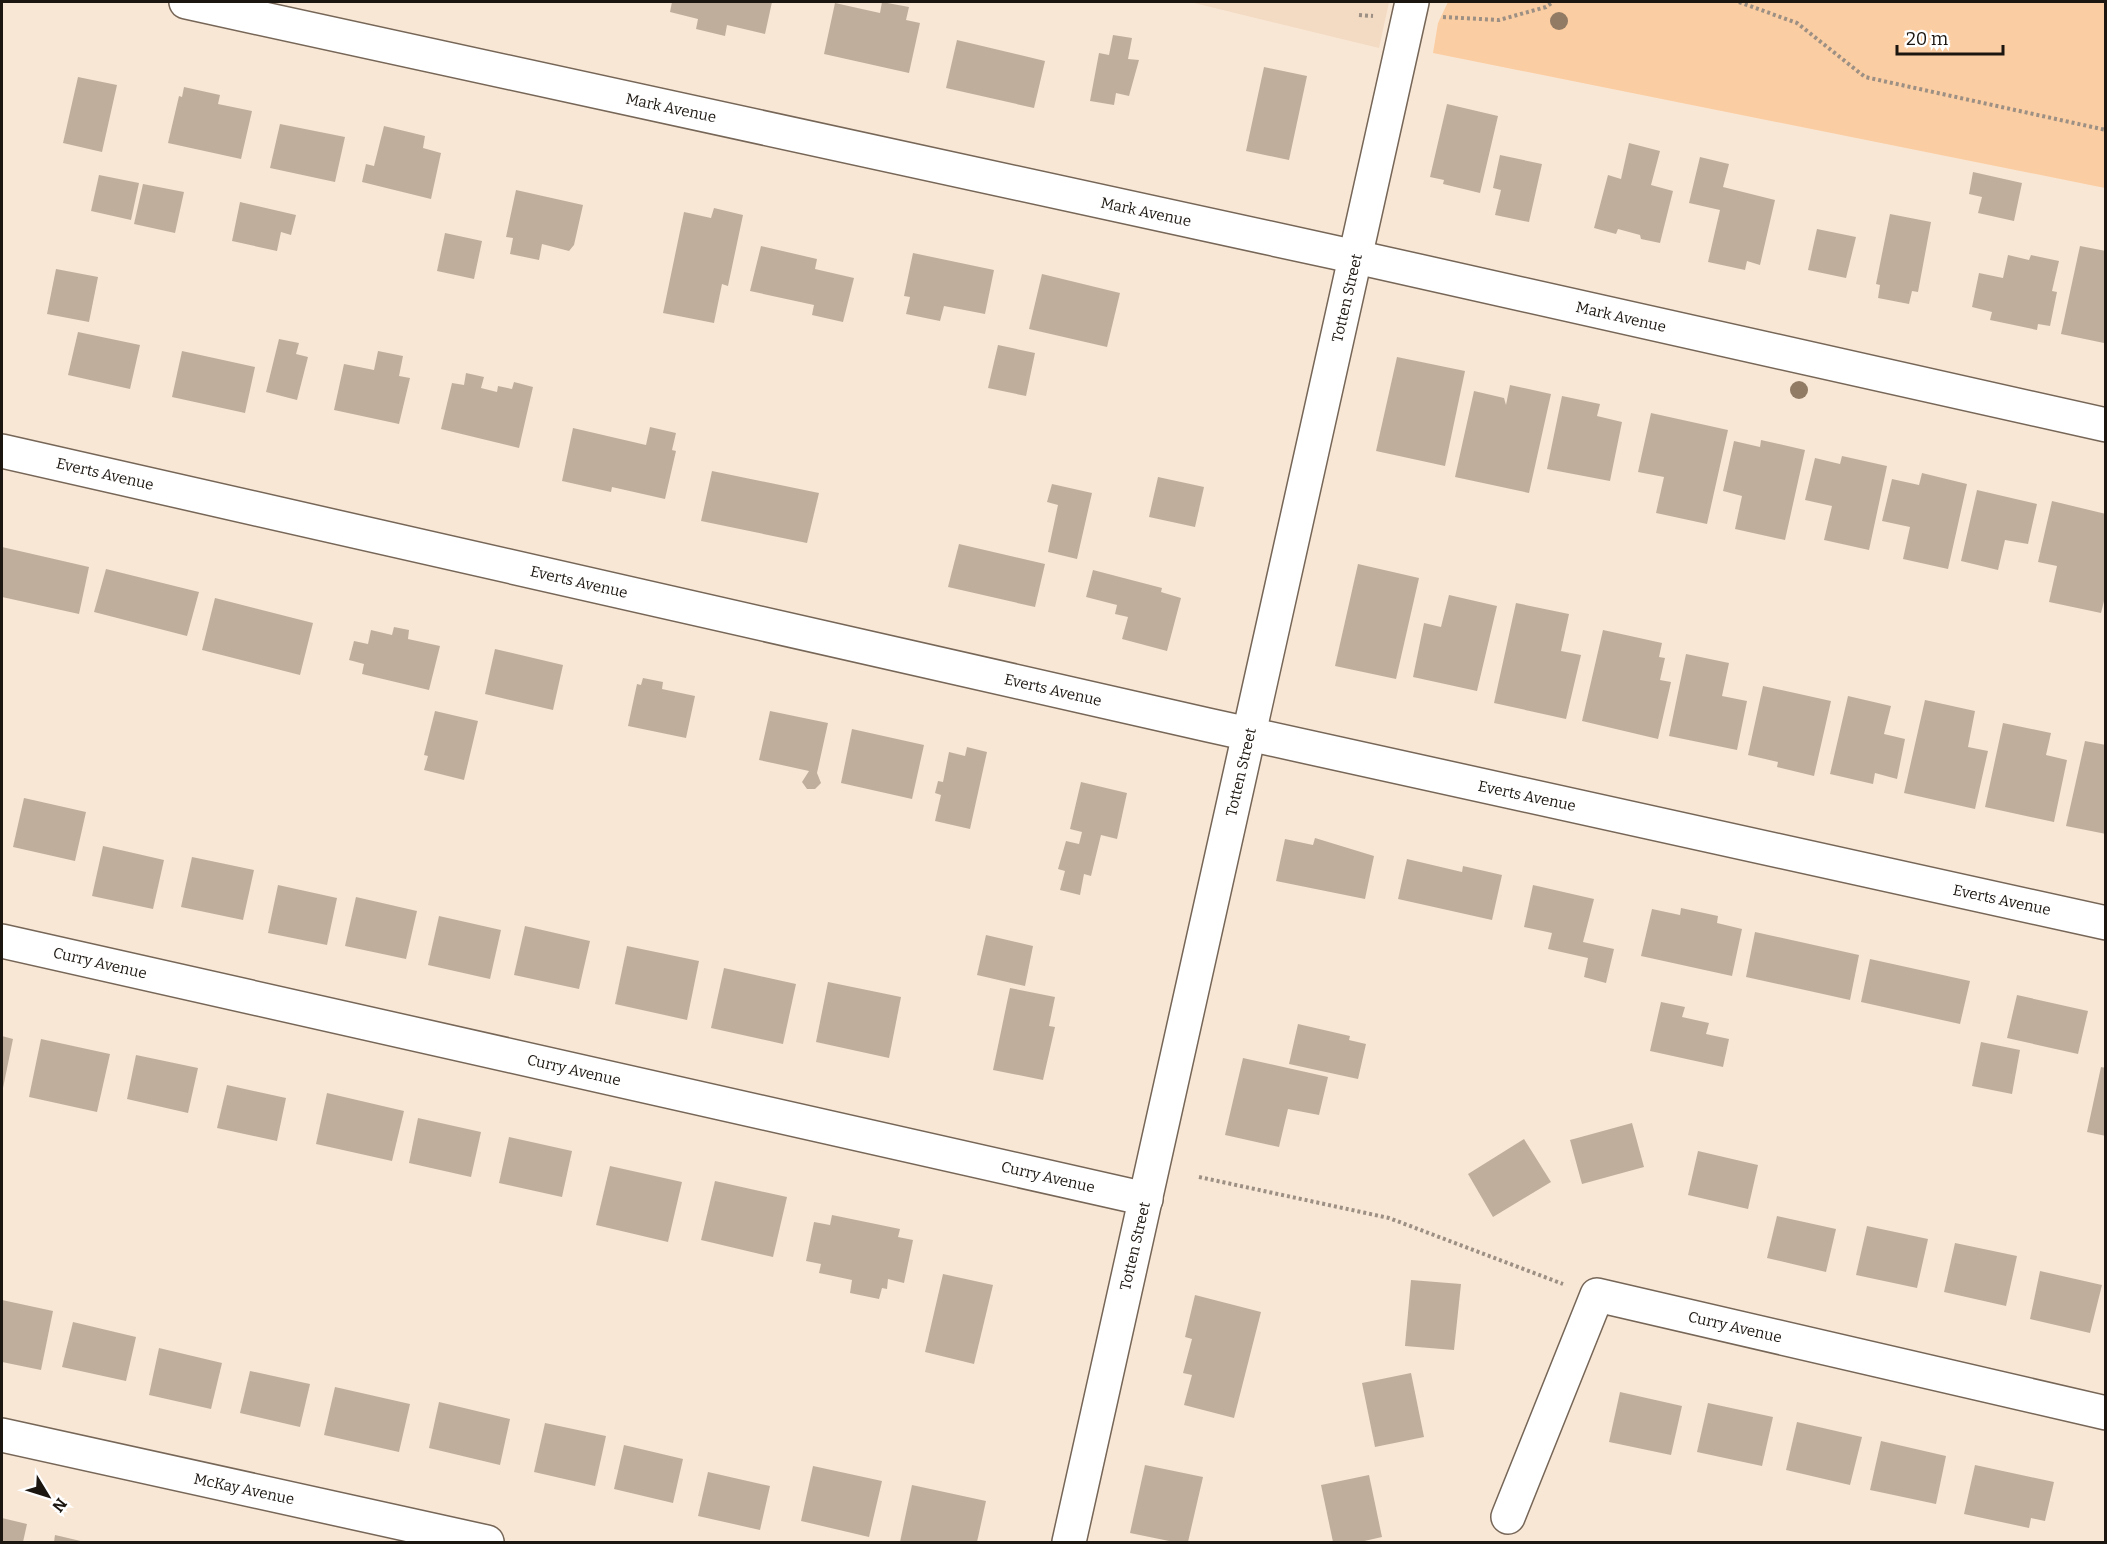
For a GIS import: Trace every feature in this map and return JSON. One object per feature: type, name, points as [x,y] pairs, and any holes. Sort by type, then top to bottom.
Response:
[{"type":"street","name":"Mark Avenue","points":[[186,2],[1356,257],[2106,425]]},
{"type":"street","name":"Totten Street","points":[[1069,1542],[1412,2]]},
{"type":"street","name":"Everts Avenue","points":[[2,451],[1249,734],[2106,923]]},
{"type":"street","name":"Curry Avenue","points":[[2,940],[1146,1199]]},
{"type":"street","name":"Curry Avenue","points":[[1508,1517],[1597,1295],[2106,1413]]},
{"type":"street","name":"McKay Avenue","points":[[2,1435],[487,1542]]},
{"type":"path","points":[[1457,17],[1499,20],[1546,7],[1553,2]]},
{"type":"path","points":[[1739,2],[1797,23],[1865,77],[2106,130]]},
{"type":"path","points":[[1199,1177],[1389,1218],[1563,1284]]},
{"type":"shaded area","points":[[1190,2],[1389,2],[1379,48]]},
{"type":"shaded area","points":[[1448,2],[2105,2],[2105,188],[1433,53],[1438,23]]},
{"type":"building","points":[[672,2],[772,2],[765,34],[727,25],[725,36],[696,29],[698,19],[670,12]]},
{"type":"building","points":[[882,2],[909,7],[906,20],[920,23],[909,73],[824,54],[835,3],[880,13]]},
{"type":"building","points":[[1113,35],[1132,38],[1128,59],[1139,60],[1129,96],[1116,93],[1114,105],[1090,101],[1099,53],[1109,55]]},
{"type":"building","points":[[957,40],[1045,61],[1034,108],[946,88]]},
{"type":"building","points":[[1264,67],[1307,76],[1289,160],[1246,151]]},
{"type":"building","points":[[78,77],[117,85],[102,152],[63,143]]},
{"type":"building","points":[[184,87],[220,95],[218,104],[252,111],[241,159],[168,143],[179,96],[182,97]]},
{"type":"building","points":[[1447,104],[1498,116],[1480,193],[1443,184],[1444,180],[1430,177]]},
{"type":"building","points":[[280,124],[345,137],[335,182],[270,168]]},
{"type":"building","points":[[384,126],[425,136],[423,148],[441,153],[431,199],[362,182],[366,164],[374,166]]},
{"type":"building","points":[[1629,143],[1660,151],[1651,185],[1673,191],[1660,243],[1641,239],[1640,235],[1618,229],[1616,234],[1594,228],[1608,175],[1621,179]]},
{"type":"building","points":[[1500,155],[1542,164],[1529,222],[1495,215],[1501,190],[1493,188]]},
{"type":"building","points":[[1700,157],[1729,164],[1723,187],[1775,200],[1760,265],[1747,261],[1745,270],[1708,262],[1720,210],[1689,203]]},
{"type":"building","points":[[1973,172],[2022,183],[2014,221],[1978,213],[1982,197],[1969,194]]},
{"type":"building","points":[[99,175],[139,183],[131,220],[91,211]]},
{"type":"building","points":[[143,184],[184,192],[175,233],[134,224]]},
{"type":"building","points":[[516,190],[583,205],[574,245],[569,251],[542,244],[539,260],[510,254],[513,238],[506,237]]},
{"type":"building","points":[[240,202],[296,215],[291,235],[281,232],[277,251],[232,241]]},
{"type":"building","points":[[714,208],[743,215],[728,286],[722,284],[714,323],[663,313],[684,212],[711,218]]},
{"type":"building","points":[[1890,214],[1931,222],[1918,292],[1912,291],[1909,304],[1878,298],[1880,285],[1876,284]]},
{"type":"building","points":[[1817,229],[1856,237],[1846,278],[1808,270]]},
{"type":"building","points":[[445,233],[482,241],[474,279],[437,271]]},
{"type":"building","points":[[761,246],[817,259],[815,269],[854,278],[843,322],[812,315],[814,305],[750,291]]},
{"type":"building","points":[[2080,246],[2106,251],[2106,334],[2104,343],[2061,334]]},
{"type":"building","points":[[913,253],[994,270],[985,314],[944,306],[940,321],[906,314],[910,297],[904,296]]},
{"type":"building","points":[[2008,255],[2029,260],[2031,255],[2059,261],[2052,291],[2057,292],[2050,326],[2038,324],[2037,330],[1990,320],[1992,312],[1972,307],[1979,273],[2003,278]]},
{"type":"building","points":[[56,269],[98,277],[89,322],[47,314]]},
{"type":"building","points":[[1042,274],[1120,293],[1107,347],[1029,329]]},
{"type":"building","points":[[78,332],[140,345],[130,389],[68,375]]},
{"type":"building","points":[[279,339],[299,343],[296,354],[308,357],[297,400],[266,392]]},
{"type":"building","points":[[998,345],[1035,353],[1026,396],[988,388]]},
{"type":"building","points":[[182,351],[255,367],[245,413],[172,397]]},
{"type":"building","points":[[378,351],[403,356],[399,376],[410,378],[399,424],[334,410],[344,364],[374,370]]},
{"type":"building","points":[[1397,357],[1465,371],[1445,466],[1376,451]]},
{"type":"building","points":[[466,373],[484,377],[481,388],[497,392],[498,386],[512,389],[514,382],[533,387],[519,448],[441,429],[452,383],[464,385]]},
{"type":"building","points":[[1510,385],[1551,394],[1529,493],[1455,477],[1474,391],[1504,398],[1506,405]]},
{"type":"building","points":[[1562,396],[1600,404],[1597,416],[1622,422],[1610,481],[1547,469]]},
{"type":"building","points":[[1651,413],[1728,430],[1707,524],[1656,513],[1664,477],[1638,472]]},
{"type":"building","points":[[650,427],[676,433],[672,450],[676,451],[665,499],[612,487],[611,492],[562,481],[573,428],[646,445]]},
{"type":"building","points":[[1761,440],[1805,450],[1785,540],[1735,529],[1742,496],[1723,491],[1734,441],[1760,447]]},
{"type":"building","points":[[1842,456],[1887,466],[1869,550],[1824,540],[1832,506],[1805,500],[1815,458],[1840,464]]},
{"type":"building","points":[[712,471],[819,493],[807,543],[701,521]]},
{"type":"building","points":[[1922,473],[1967,484],[1948,569],[1903,559],[1910,527],[1882,521],[1892,479],[1919,485]]},
{"type":"building","points":[[1158,477],[1204,487],[1195,527],[1149,517]]},
{"type":"building","points":[[1052,484],[1092,493],[1077,559],[1048,552],[1058,505],[1047,502]]},
{"type":"building","points":[[1977,490],[2037,504],[2028,544],[2005,540],[1998,570],[1961,561]]},
{"type":"building","points":[[2052,501],[2106,514],[2106,593],[2101,613],[2049,602],[2057,566],[2038,562]]},
{"type":"building","points":[[959,544],[1045,564],[1035,607],[948,587]]},
{"type":"building","points":[[2,547],[89,567],[79,614],[2,597]]},
{"type":"building","points":[[1358,564],[1419,578],[1396,679],[1335,666]]},
{"type":"building","points":[[106,569],[199,592],[187,636],[94,612]]},
{"type":"building","points":[[1093,570],[1162,588],[1161,592],[1181,598],[1167,651],[1122,639],[1128,617],[1115,614],[1117,605],[1086,597]]},
{"type":"building","points":[[1449,595],[1497,606],[1477,691],[1413,677],[1424,623],[1441,627]]},
{"type":"building","points":[[215,598],[313,623],[300,675],[202,650]]},
{"type":"building","points":[[1516,603],[1569,614],[1561,651],[1581,655],[1566,719],[1494,703]]},
{"type":"building","points":[[394,627],[409,630],[408,639],[440,646],[429,690],[362,674],[364,664],[349,660],[354,641],[368,644],[371,630],[392,635]]},
{"type":"building","points":[[1603,630],[1662,643],[1659,657],[1665,658],[1660,680],[1671,682],[1658,739],[1582,721]]},
{"type":"building","points":[[495,649],[563,665],[553,710],[485,694]]},
{"type":"building","points":[[1686,654],[1729,663],[1722,696],[1747,701],[1737,750],[1669,736]]},
{"type":"building","points":[[643,678],[663,682],[662,689],[695,696],[686,738],[628,726],[637,684],[641,685]]},
{"type":"building","points":[[1763,686],[1831,701],[1814,776],[1777,767],[1778,762],[1748,755]]},
{"type":"building","points":[[1848,696],[1891,706],[1884,734],[1905,739],[1897,779],[1875,773],[1873,784],[1830,774]]},
{"type":"building","points":[[1925,700],[1975,711],[1968,747],[1988,751],[1975,809],[1904,793]]},
{"type":"building","points":[[435,711],[478,721],[464,780],[424,770],[428,756],[424,755]]},
{"type":"building","points":[[770,711],[828,723],[817,773],[821,783],[815,789],[807,789],[802,782],[809,771],[759,760]]},
{"type":"building","points":[[2003,723],[2051,733],[2046,755],[2067,760],[2054,822],[1985,807]]},
{"type":"building","points":[[852,729],[924,745],[912,799],[841,783]]},
{"type":"building","points":[[2085,741],[2106,745],[2106,834],[2066,826]]},
{"type":"building","points":[[967,747],[987,752],[970,829],[935,821],[941,795],[935,793],[938,781],[943,782],[949,752],[965,756]]},
{"type":"building","points":[[1081,782],[1127,793],[1117,839],[1101,835],[1091,876],[1084,874],[1080,895],[1060,890],[1065,871],[1058,869],[1066,841],[1079,844],[1082,832],[1070,829]]},
{"type":"building","points":[[24,798],[86,812],[75,861],[13,847]]},
{"type":"building","points":[[1315,838],[1374,856],[1365,899],[1276,881],[1285,839],[1313,845]]},
{"type":"building","points":[[103,846],[164,860],[153,909],[92,896]]},
{"type":"building","points":[[192,857],[254,870],[243,920],[181,907]]},
{"type":"building","points":[[1407,859],[1462,872],[1463,866],[1502,875],[1492,920],[1398,899]]},
{"type":"building","points":[[278,885],[337,898],[327,945],[268,933]]},
{"type":"building","points":[[1533,885],[1594,899],[1583,942],[1614,949],[1606,983],[1584,977],[1588,958],[1548,949],[1552,933],[1524,927]]},
{"type":"building","points":[[356,897],[417,911],[406,959],[345,946]]},
{"type":"building","points":[[1681,908],[1718,916],[1717,923],[1742,929],[1732,976],[1641,956],[1652,909],[1680,915]]},
{"type":"building","points":[[439,916],[501,930],[490,979],[428,965]]},
{"type":"building","points":[[525,926],[590,941],[579,989],[514,975]]},
{"type":"building","points":[[1755,932],[1859,955],[1850,1000],[1746,977]]},
{"type":"building","points":[[986,935],[1033,946],[1025,986],[977,975]]},
{"type":"building","points":[[627,946],[699,961],[687,1020],[615,1004]]},
{"type":"building","points":[[1870,959],[1970,981],[1960,1024],[1861,1002]]},
{"type":"building","points":[[724,968],[796,984],[783,1044],[711,1028]]},
{"type":"building","points":[[828,982],[901,997],[889,1058],[816,1042]]},
{"type":"building","points":[[1010,988],[1055,997],[1049,1026],[1055,1027],[1043,1080],[993,1070]]},
{"type":"building","points":[[2017,995],[2088,1011],[2078,1054],[2007,1038]]},
{"type":"building","points":[[1661,1002],[1685,1007],[1682,1017],[1709,1023],[1706,1034],[1729,1039],[1723,1067],[1650,1051]]},
{"type":"building","points":[[1298,1024],[1350,1036],[1349,1040],[1366,1044],[1358,1079],[1289,1064]]},
{"type":"building","points":[[2,1036],[13,1039],[3,1088],[2,1088]]},
{"type":"building","points":[[41,1039],[110,1054],[97,1112],[29,1097]]},
{"type":"building","points":[[1981,1042],[2020,1050],[2012,1094],[1972,1086]]},
{"type":"building","points":[[136,1055],[198,1068],[188,1113],[127,1099]]},
{"type":"building","points":[[1243,1058],[1328,1077],[1319,1115],[1288,1109],[1279,1147],[1225,1135]]},
{"type":"building","points":[[2101,1067],[2106,1068],[2106,1136],[2087,1132]]},
{"type":"building","points":[[227,1085],[286,1098],[277,1141],[217,1128]]},
{"type":"building","points":[[327,1093],[404,1111],[392,1161],[316,1144]]},
{"type":"building","points":[[418,1118],[481,1132],[471,1177],[409,1163]]},
{"type":"building","points":[[1632,1123],[1644,1167],[1582,1184],[1570,1140]]},
{"type":"building","points":[[509,1137],[572,1151],[562,1197],[499,1183]]},
{"type":"building","points":[[1524,1139],[1551,1182],[1493,1217],[1468,1174]]},
{"type":"building","points":[[1698,1151],[1758,1165],[1748,1209],[1688,1195]]},
{"type":"building","points":[[610,1166],[682,1182],[668,1242],[596,1225]]},
{"type":"building","points":[[715,1181],[787,1197],[773,1257],[701,1240]]},
{"type":"building","points":[[832,1215],[900,1229],[898,1237],[913,1240],[904,1283],[888,1279],[887,1289],[882,1288],[879,1299],[850,1293],[852,1280],[819,1273],[821,1264],[806,1261],[814,1222],[830,1225]]},
{"type":"building","points":[[1777,1216],[1836,1229],[1826,1272],[1767,1258]]},
{"type":"building","points":[[1867,1226],[1928,1239],[1917,1288],[1856,1275]]},
{"type":"building","points":[[1955,1243],[2017,1256],[2006,1306],[1944,1292]]},
{"type":"building","points":[[2040,1271],[2102,1285],[2090,1333],[2030,1319]]},
{"type":"building","points":[[943,1274],[993,1285],[974,1364],[925,1352]]},
{"type":"building","points":[[1411,1280],[1461,1284],[1454,1350],[1405,1346]]},
{"type":"building","points":[[1195,1295],[1261,1312],[1234,1418],[1184,1405],[1192,1375],[1183,1373],[1192,1339],[1185,1337]]},
{"type":"building","points":[[2,1300],[53,1311],[41,1370],[2,1362]]},
{"type":"building","points":[[73,1322],[136,1337],[126,1381],[62,1367]]},
{"type":"building","points":[[159,1348],[222,1363],[211,1409],[149,1395]]},
{"type":"building","points":[[250,1371],[310,1384],[300,1427],[240,1413]]},
{"type":"building","points":[[1411,1373],[1424,1437],[1375,1447],[1362,1383]]},
{"type":"building","points":[[335,1387],[410,1404],[399,1452],[324,1435]]},
{"type":"building","points":[[1620,1392],[1682,1406],[1671,1455],[1609,1442]]},
{"type":"building","points":[[439,1402],[510,1419],[500,1465],[429,1448]]},
{"type":"building","points":[[1708,1403],[1773,1417],[1762,1466],[1697,1452]]},
{"type":"building","points":[[1797,1422],[1862,1437],[1850,1485],[1786,1470]]},
{"type":"building","points":[[545,1423],[606,1436],[595,1486],[534,1472]]},
{"type":"building","points":[[1881,1441],[1946,1456],[1936,1504],[1870,1490]]},
{"type":"building","points":[[624,1445],[683,1459],[673,1503],[614,1489]]},
{"type":"building","points":[[1145,1465],[1203,1477],[1188,1542],[1174,1542],[1130,1533]]},
{"type":"building","points":[[1975,1465],[2054,1482],[2045,1521],[2031,1518],[2029,1528],[1964,1514]]},
{"type":"building","points":[[813,1466],[882,1481],[869,1537],[801,1521]]},
{"type":"building","points":[[708,1472],[770,1486],[760,1530],[698,1516]]},
{"type":"building","points":[[1369,1475],[1382,1537],[1360,1542],[1333,1542],[1321,1485]]},
{"type":"building","points":[[912,1485],[986,1501],[977,1542],[900,1542]]},
{"type":"building","points":[[2,1518],[27,1524],[23,1542],[2,1542]]},
{"type":"building","points":[[55,1535],[85,1542],[54,1542]]}]
